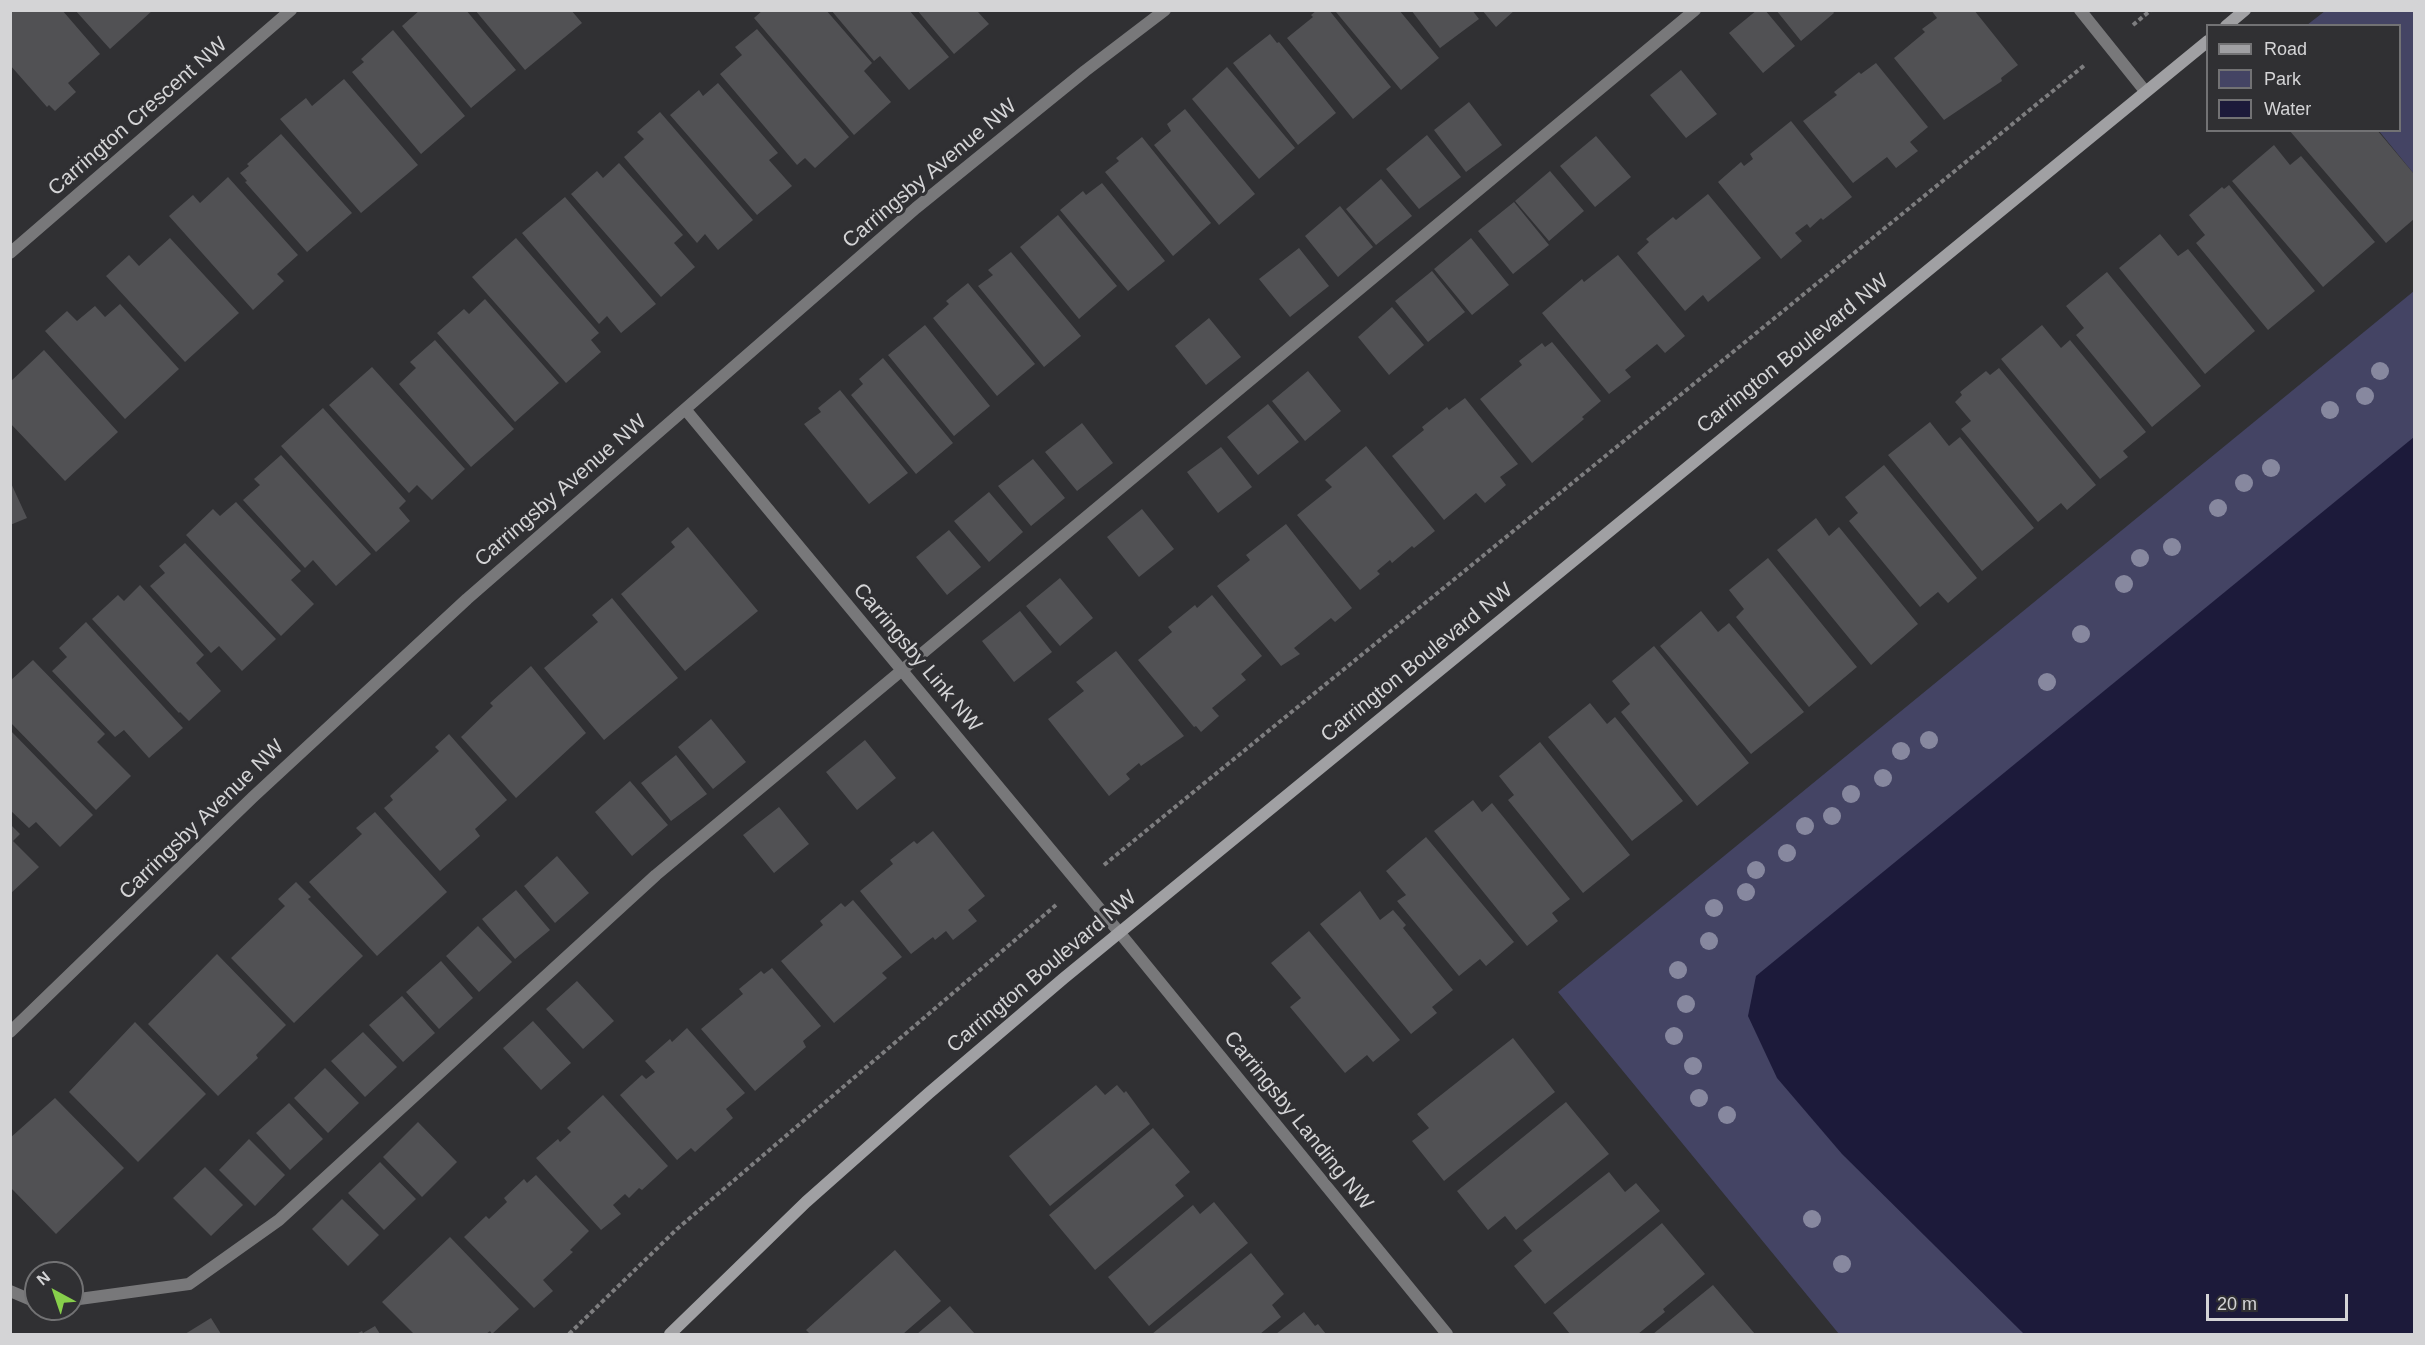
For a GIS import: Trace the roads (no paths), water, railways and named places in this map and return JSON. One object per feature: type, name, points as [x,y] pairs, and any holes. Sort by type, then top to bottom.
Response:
[{"type":"street","name":"Carrington Crescent NW","points":[[10,253],[291,10]]},
{"type":"street","name":"Carringsby Avenue NW","points":[[10,1032],[253,797],[467,599],[916,208],[1085,71],[1165,10]]},
{"type":"street","points":[[84,1298],[189,1284],[279,1220],[656,875],[1695,10]]},
{"type":"street","points":[[2080,10],[2145,91]]},
{"type":"street","points":[[2228,24],[2245,10]]},
{"type":"street","name":"Carrington Boulevard NW","points":[[670,1335],[806,1202],[929,1093],[1119,932],[2206,43]]},
{"type":"street","name":"Carringsby Link NW","points":[[685,409],[1119,932]]},
{"type":"street","name":"Carringsby Landing NW","points":[[1119,932],[1447,1335]]},
{"type":"street","points":[[10,1291],[24,1297]]},
{"type":"water","points":[[2414,437],[2414,1334],[2024,1334],[1842,1154],[1777,1078],[1748,1016],[1756,976]]}]
